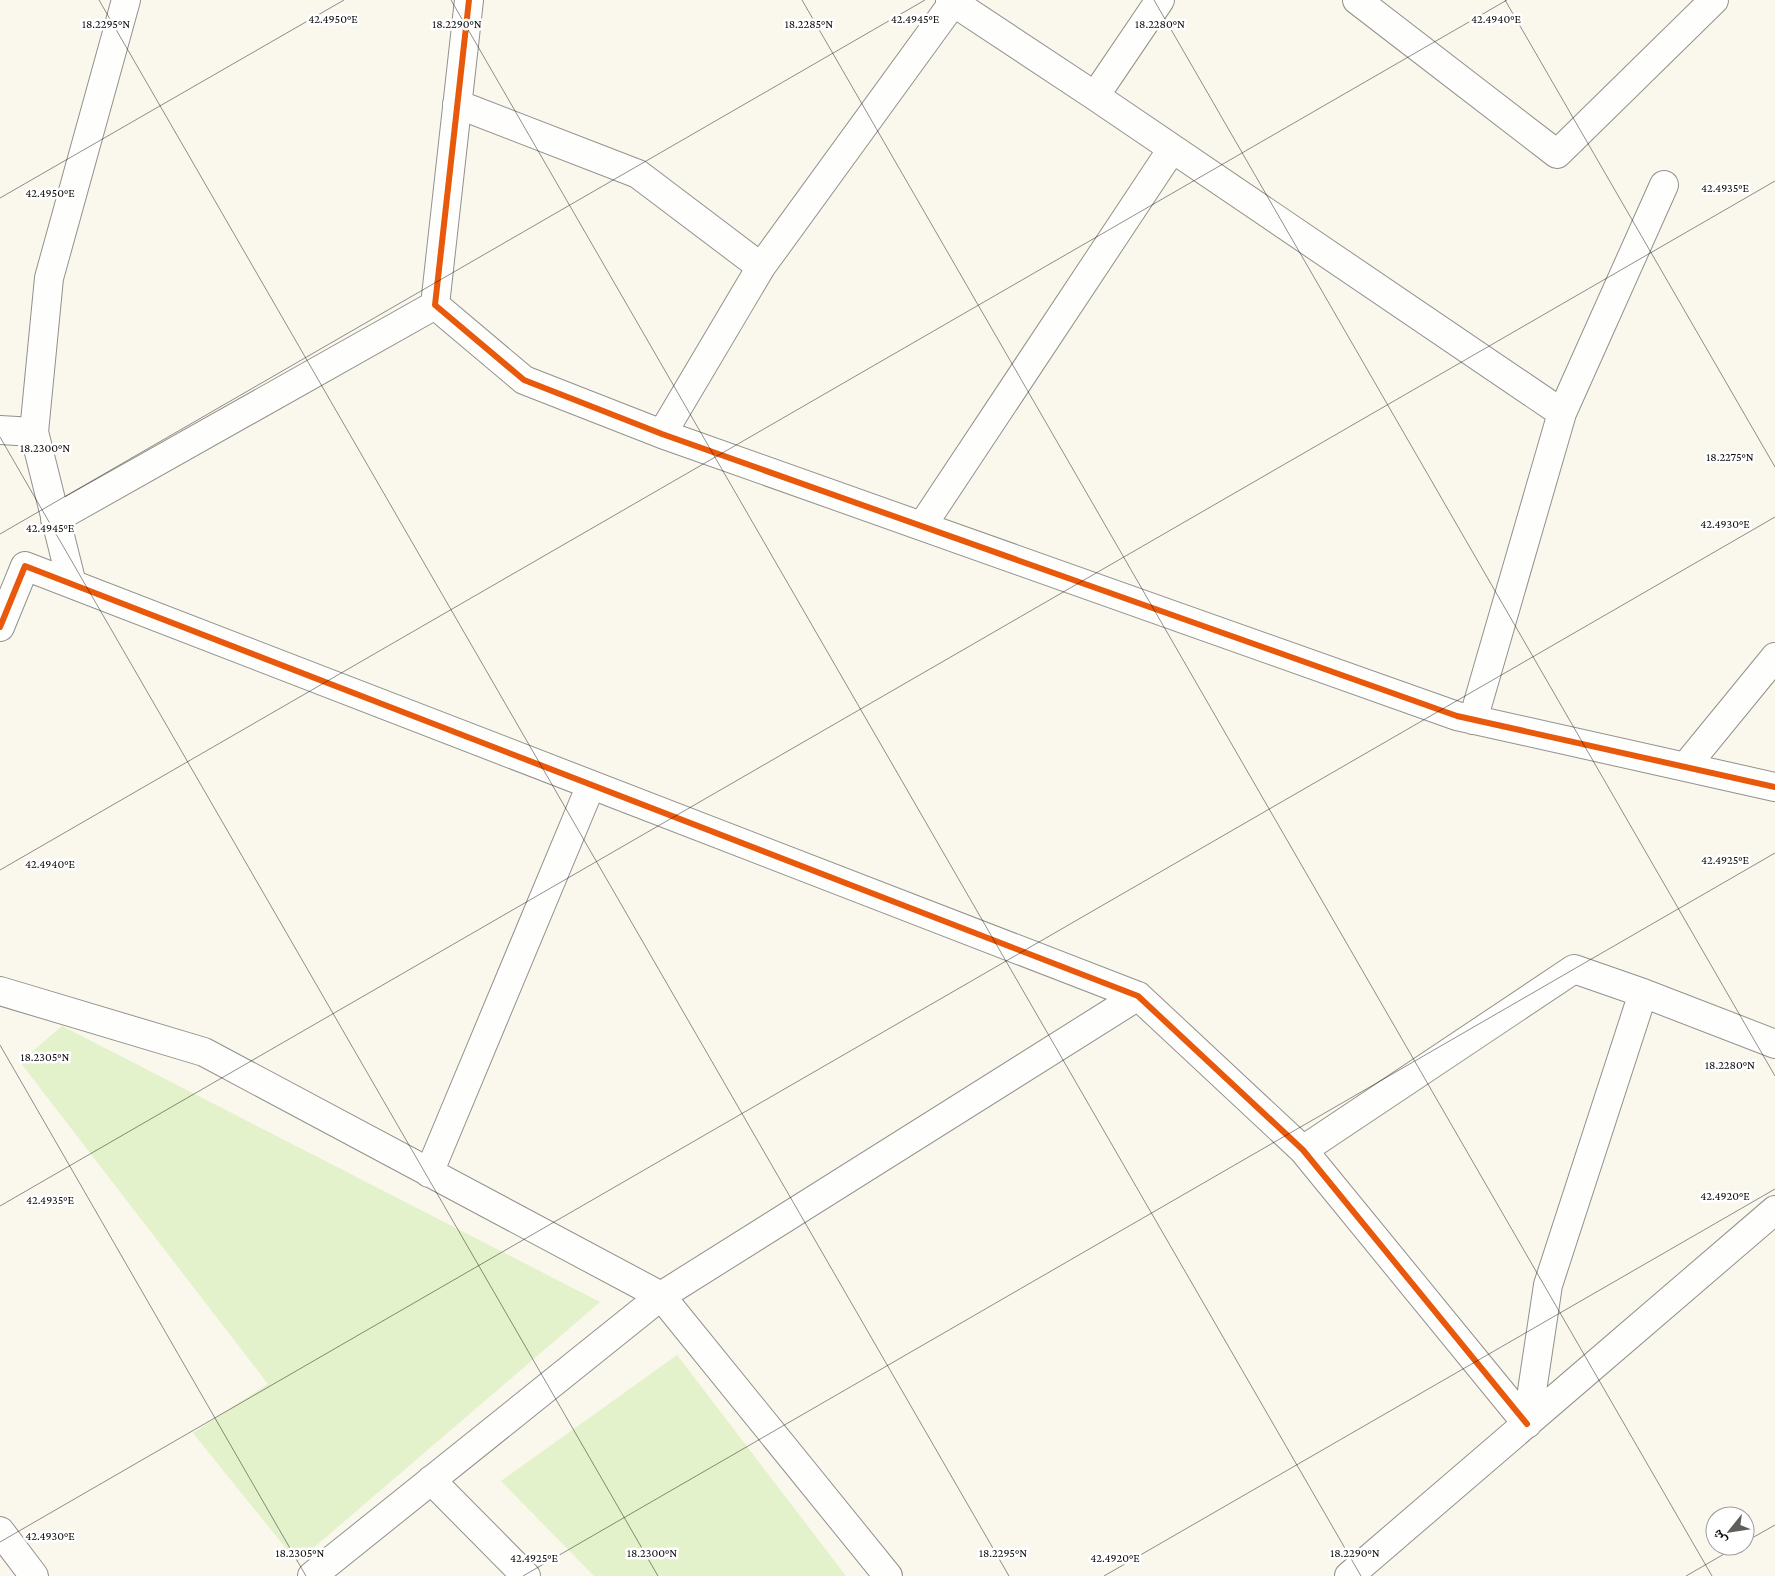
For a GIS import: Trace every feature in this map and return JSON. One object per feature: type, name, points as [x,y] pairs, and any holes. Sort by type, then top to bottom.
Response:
[{"type":"street","points":[[72,584],[34,432],[49,278],[126,0]]},
{"type":"street","points":[[435,305],[469,0]]},
{"type":"street","points":[[1095,96],[1160,0]]},
{"type":"street","points":[[1357,0],[1557,154],[1714,0]]},
{"type":"street","points":[[662,434],[761,267],[953,1],[1562,413]]},
{"type":"street","points":[[457,104],[638,174],[761,267]]},
{"type":"street","points":[[922,526],[1172,149]]},
{"type":"street","points":[[1473,720],[1562,413],[1664,185]]},
{"type":"street","points":[[55,519],[435,305]]},
{"type":"street","points":[[435,305],[524,380],[662,434],[1457,716],[1775,787]]},
{"type":"street","points":[[0,430],[34,432]]},
{"type":"street","points":[[0,627],[25,566],[1138,996],[1303,1150],[1527,1424]]},
{"type":"street","points":[[1685,767],[1775,656]]},
{"type":"street","points":[[429,1173],[591,785]]},
{"type":"street","points":[[1303,1150],[1574,969],[1643,993],[1775,1044]]},
{"type":"street","points":[[0,991],[204,1052],[661,1296],[888,1576]]},
{"type":"street","points":[[1527,1424],[1548,1285],[1643,993]]},
{"type":"street","points":[[312,1576],[661,1296],[1138,996]]},
{"type":"street","points":[[1349,1576],[1775,1210]]},
{"type":"street","points":[[431,1480],[526,1576]]},
{"type":"street","points":[[0,1531],[34,1576]]},
{"type":"green space","points":[[62,1026],[600,1302],[297,1562],[193,1433],[268,1384],[20,1062]]},
{"type":"green space","points":[[677,1355],[846,1576],[594,1576],[501,1481]]},
{"type":"cycle path","points":[[469,0],[435,305],[524,380],[662,434],[1457,716],[1775,787]]},
{"type":"cycle path","points":[[0,627],[25,566],[1138,996],[1303,1150],[1527,1424]]}]
